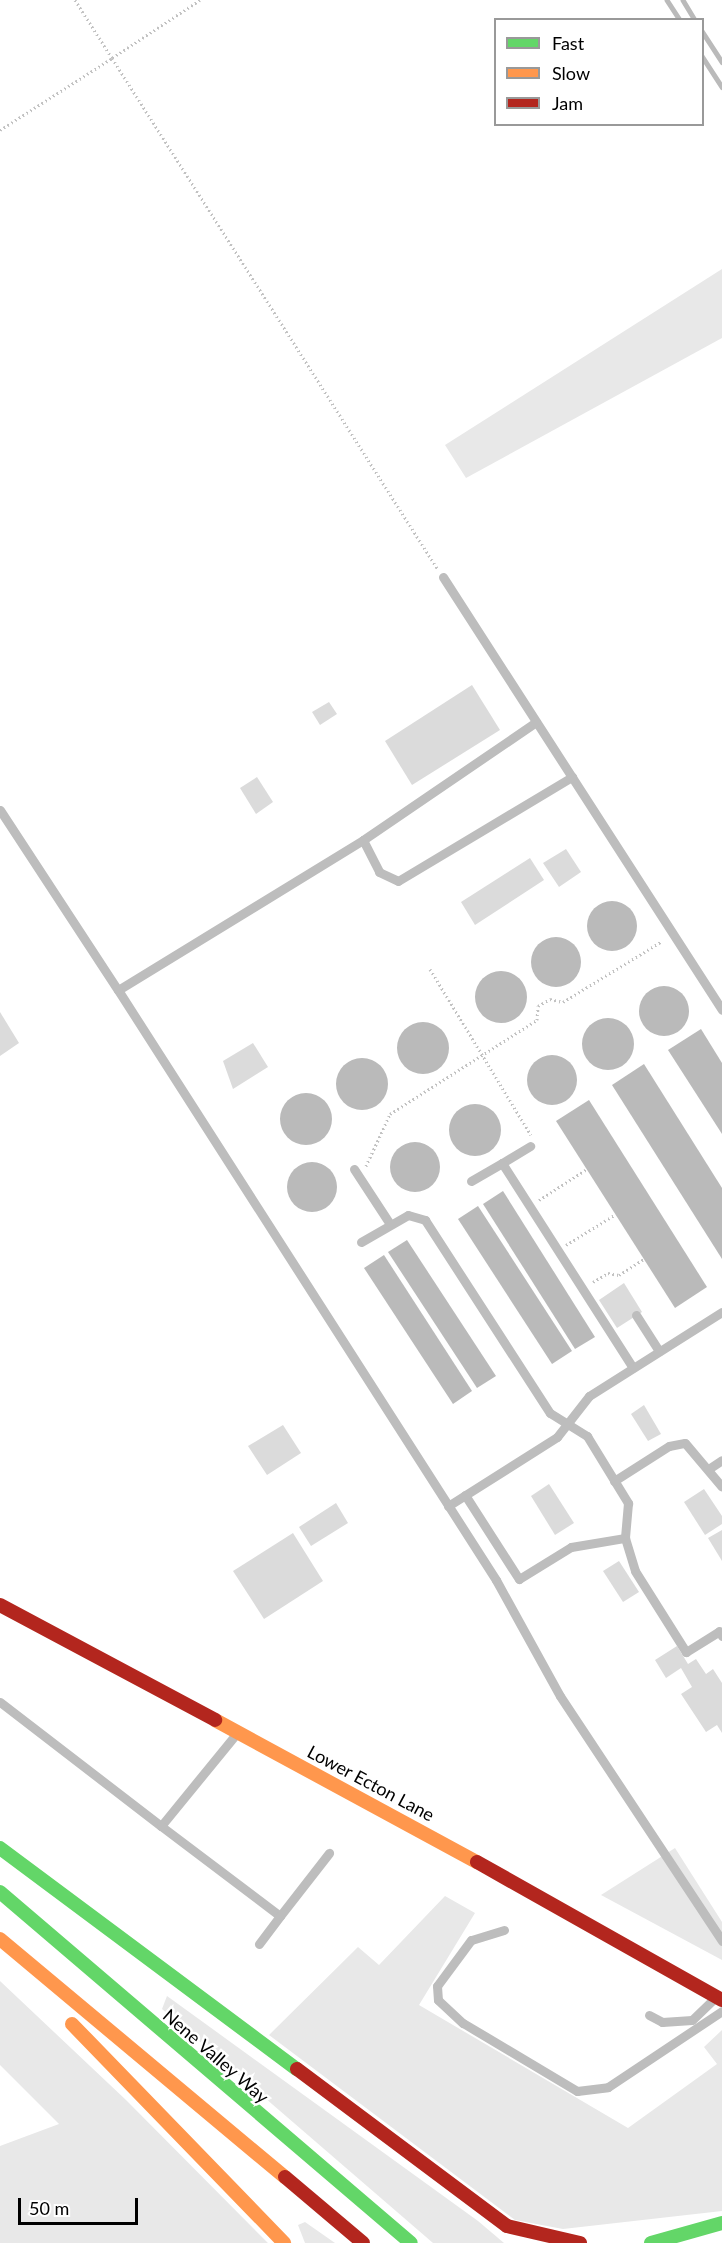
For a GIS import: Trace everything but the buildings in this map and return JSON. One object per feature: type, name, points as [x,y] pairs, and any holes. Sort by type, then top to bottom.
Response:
[{"type":"main road","name":"Lower Ecton Lane","points":[[0,1605],[238,1732],[719,1998]]},
{"type":"main road","points":[[0,1848],[507,2226],[580,2243]]},
{"type":"main road","name":"Nene Valley Way","points":[[0,1892],[411,2243]]},
{"type":"main road","points":[[0,1939],[363,2243]]},
{"type":"main road","points":[[0,1953],[284,2243]]},
{"type":"main road","points":[[651,2243],[722,2223]]},
{"type":"lane","points":[[443,577],[722,1010]]},
{"type":"lane","points":[[118,990],[363,840],[536,722]]},
{"type":"lane","points":[[363,840],[379,872],[398,881],[572,777]]},
{"type":"lane","points":[[0,810],[535,1641],[560,1696],[722,1941]]},
{"type":"lane","points":[[471,1181],[530,1146]]},
{"type":"lane","points":[[502,1162],[633,1368]]},
{"type":"lane","points":[[354,1169],[390,1224]]},
{"type":"lane","points":[[361,1242],[408,1215],[426,1220],[550,1413],[572,1423],[587,1436],[628,1503],[625,1538],[635,1571],[686,1652],[719,1631],[722,1636]]},
{"type":"lane","points":[[448,1506],[572,1423],[588,1396],[722,1312]]},
{"type":"lane","points":[[636,1316],[659,1351]]},
{"type":"lane","points":[[614,1481],[680,1443],[691,1445],[722,1486]]},
{"type":"lane","points":[[710,1468],[722,1460]]},
{"type":"lane","points":[[465,1495],[519,1580],[571,1547],[625,1538]]},
{"type":"lane","points":[[0,1702],[280,1916]]},
{"type":"lane","points":[[161,1826],[238,1732]]},
{"type":"lane","points":[[259,1944],[329,1853]]},
{"type":"lane","points":[[504,1930],[471,1940],[437,1986],[438,2000],[463,2023],[577,2091],[608,2088],[722,2011]]},
{"type":"lane","points":[[649,2014],[662,2022],[692,2020],[719,1998]]},
{"type":"path","points":[[75,0],[443,577]]},
{"type":"path","points":[[0,130],[200,0]]},
{"type":"path","points":[[360,1178],[390,1114],[537,1020],[538,1006],[550,999],[563,1002],[672,935]]},
{"type":"path","points":[[430,969],[531,1128],[530,1146]]},
{"type":"path","points":[[530,1206],[587,1169]]},
{"type":"path","points":[[558,1250],[616,1214]]},
{"type":"path","points":[[583,1289],[644,1259]]},
{"type":"shaded area","points":[[722,269],[722,338],[466,478],[445,445]]},
{"type":"shaded area","points":[[617,901],[630,908],[636,916],[636,936],[630,944],[622,950],[607,951],[594,944],[588,936],[587,921],[594,908],[602,902]]},
{"type":"shaded area","points":[[561,937],[574,944],[580,952],[580,972],[574,980],[566,986],[551,987],[538,980],[532,972],[531,957],[538,944],[546,938]]},
{"type":"shaded area","points":[[501,971],[511,973],[519,979],[525,987],[527,997],[525,1007],[519,1015],[511,1021],[501,1023],[491,1021],[483,1015],[477,1007],[475,997],[477,987],[483,979],[491,973]]},
{"type":"shaded area","points":[[669,986],[682,993],[688,1001],[688,1021],[682,1029],[674,1035],[659,1036],[646,1029],[640,1021],[639,1006],[646,993],[654,987]]},
{"type":"shaded area","points":[[608,1018],[618,1020],[626,1026],[632,1034],[634,1044],[632,1054],[626,1062],[618,1068],[608,1070],[598,1068],[590,1062],[584,1054],[582,1044],[584,1034],[590,1026],[598,1020]]},
{"type":"shaded area","points":[[423,1022],[433,1024],[441,1030],[447,1038],[449,1048],[447,1058],[441,1066],[433,1072],[423,1074],[413,1072],[405,1066],[399,1058],[397,1048],[399,1038],[405,1030],[413,1024]]},
{"type":"shaded area","points":[[701,1029],[722,1063],[722,1134],[668,1050]]},
{"type":"shaded area","points":[[557,1055],[570,1062],[576,1070],[576,1090],[570,1098],[562,1104],[547,1105],[534,1098],[528,1090],[527,1075],[534,1062],[542,1056]]},
{"type":"shaded area","points":[[362,1058],[372,1060],[380,1066],[386,1074],[388,1084],[386,1094],[380,1102],[372,1108],[362,1110],[352,1108],[344,1102],[338,1094],[336,1084],[338,1074],[344,1066],[352,1060]]},
{"type":"shaded area","points":[[644,1064],[722,1188],[722,1259],[612,1085]]},
{"type":"shaded area","points":[[306,1093],[316,1095],[324,1101],[330,1109],[332,1119],[330,1129],[324,1137],[316,1143],[306,1145],[296,1143],[288,1137],[282,1129],[280,1119],[282,1109],[288,1101],[296,1095]]},
{"type":"shaded area","points":[[589,1100],[707,1287],[675,1308],[556,1121]]},
{"type":"shaded area","points":[[475,1104],[485,1106],[493,1112],[499,1120],[501,1130],[499,1140],[493,1148],[485,1154],[475,1156],[465,1154],[457,1148],[451,1140],[449,1130],[451,1120],[457,1112],[465,1106]]},
{"type":"shaded area","points":[[420,1142],[433,1149],[439,1157],[439,1177],[433,1185],[425,1191],[410,1192],[397,1185],[391,1177],[390,1162],[397,1149],[405,1143]]},
{"type":"shaded area","points":[[317,1162],[330,1169],[336,1177],[336,1197],[330,1205],[322,1211],[307,1212],[294,1205],[288,1197],[287,1182],[294,1169],[302,1163]]},
{"type":"shaded area","points":[[503,1191],[595,1337],[575,1349],[483,1204]]},
{"type":"shaded area","points":[[478,1206],[572,1351],[552,1364],[458,1219]]},
{"type":"shaded area","points":[[407,1240],[496,1376],[477,1388],[388,1252]]},
{"type":"shaded area","points":[[384,1255],[472,1391],[453,1404],[364,1268]]},
{"type":"shaded area","points":[[675,1848],[722,1922],[722,1960],[601,1895]]},
{"type":"shaded area","points":[[445,1896],[475,1913],[419,2005],[628,2128],[717,2064],[704,2047],[722,2030],[722,2211],[563,2229],[515,2220],[269,2035],[358,1947],[379,1965]]},
{"type":"shaded area","points":[[0,1981],[126,2100],[268,2243],[0,2243],[0,2146],[59,2124],[0,2065]]},
{"type":"shaded area","points":[[167,1996],[478,2221],[504,2243],[433,2243],[162,2009]]},
{"type":"shaded area","points":[[305,2222],[335,2243],[305,2243],[298,2225]]},
{"type":"waterway","points":[[667,0],[679,18]]},
{"type":"waterway","points":[[683,0],[694,18]]},
{"type":"waterway","points":[[704,34],[722,62]]},
{"type":"waterway","points":[[704,59],[722,87]]},
{"type":"traffic: fast","points":[[0,1848],[297,2069]]},
{"type":"traffic: fast","points":[[0,1892],[411,2243]]},
{"type":"traffic: fast","points":[[651,2243],[722,2223]]},
{"type":"traffic: slow","points":[[215,1720],[477,1862]]},
{"type":"traffic: slow","points":[[0,1939],[285,2177]]},
{"type":"traffic: slow","points":[[72,2024],[284,2243]]},
{"type":"traffic: jam","points":[[0,1605],[215,1720]]},
{"type":"traffic: jam","points":[[477,1862],[722,2000]]},
{"type":"traffic: jam","points":[[297,2069],[507,2226],[580,2243]]},
{"type":"traffic: jam","points":[[285,2177],[363,2243]]}]
